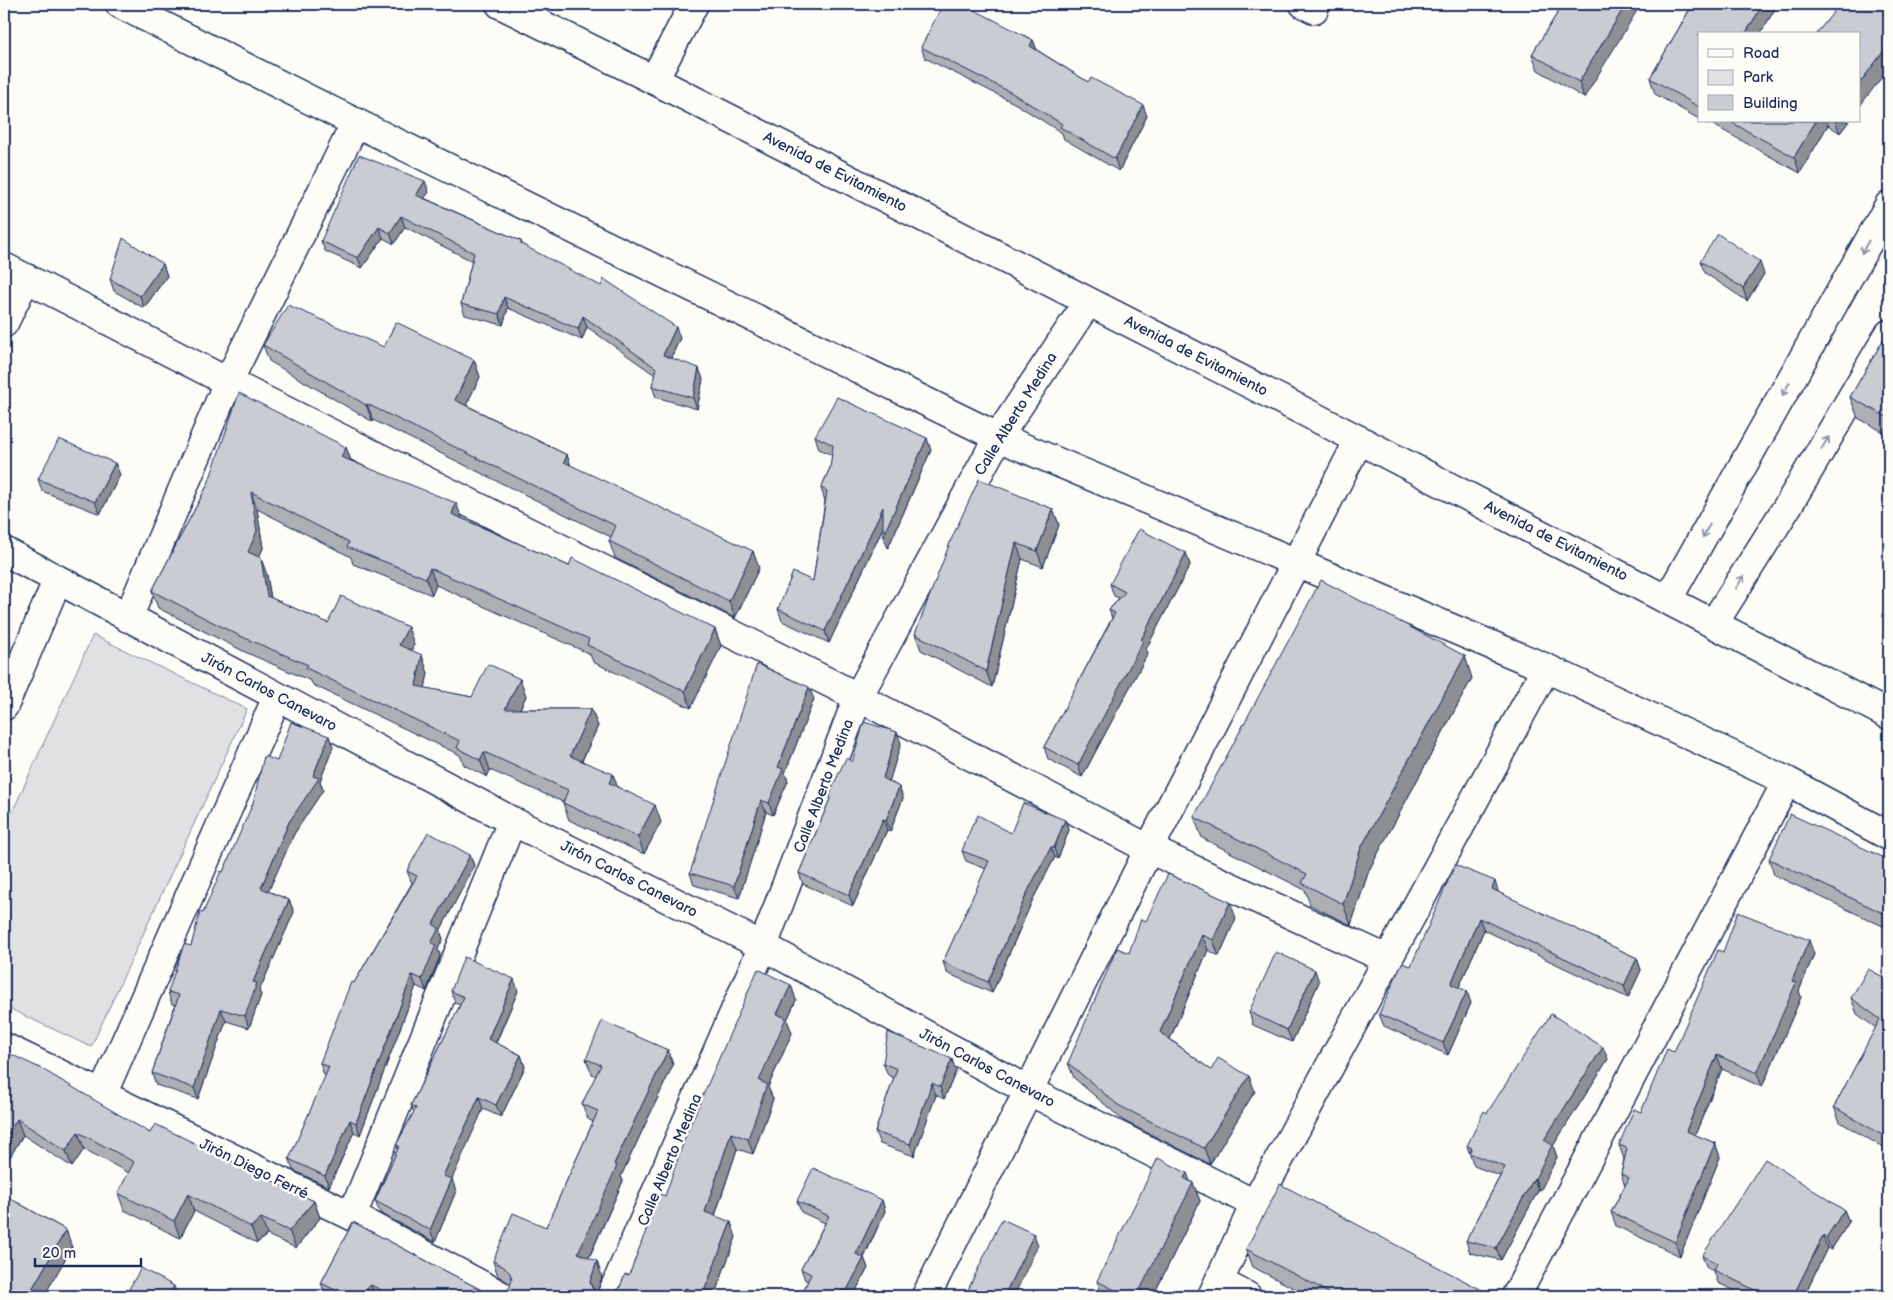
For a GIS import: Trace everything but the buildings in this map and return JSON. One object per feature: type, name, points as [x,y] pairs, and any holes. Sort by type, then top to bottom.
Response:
[{"type":"street","points":[[120,4],[332,111],[998,437],[1546,668],[1787,781],[1889,836]]},
{"type":"street","name":"Avenida de Evitamiento","points":[[500,4],[654,80],[1359,440],[1889,715]]},
{"type":"street","points":[[654,80],[694,4]]},
{"type":"street","points":[[128,618],[228,382],[356,122]]},
{"type":"street","points":[[1668,599],[1889,205]]},
{"type":"street","points":[[4,323],[15,273],[228,382],[858,696],[1149,849],[1387,958]]},
{"type":"street","name":"Calle Alberto Medina","points":[[611,1296],[764,946],[858,696],[998,437],[1088,302]]},
{"type":"street","points":[[1714,623],[1788,504],[1889,334]]},
{"type":"street","points":[[926,1296],[1149,849],[1359,440]]},
{"type":"street","name":"Jirón Carlos Canevaro","points":[[4,551],[57,581],[512,820],[764,946],[1029,1091],[1256,1204]]},
{"type":"street","points":[[4,706],[57,581]]},
{"type":"street","points":[[1247,1296],[1215,1289],[1256,1204],[1387,958],[1546,668]]},
{"type":"street","points":[[102,1095],[277,696]]},
{"type":"street","points":[[1516,1296],[1787,781]]},
{"type":"street","points":[[352,1216],[512,820]]},
{"type":"street","name":"Jirón Diego Ferré","points":[[4,1047],[352,1216],[502,1296]]},
{"type":"green space","points":[[93,635],[247,709],[91,1047],[4,1006],[4,830]]}]
